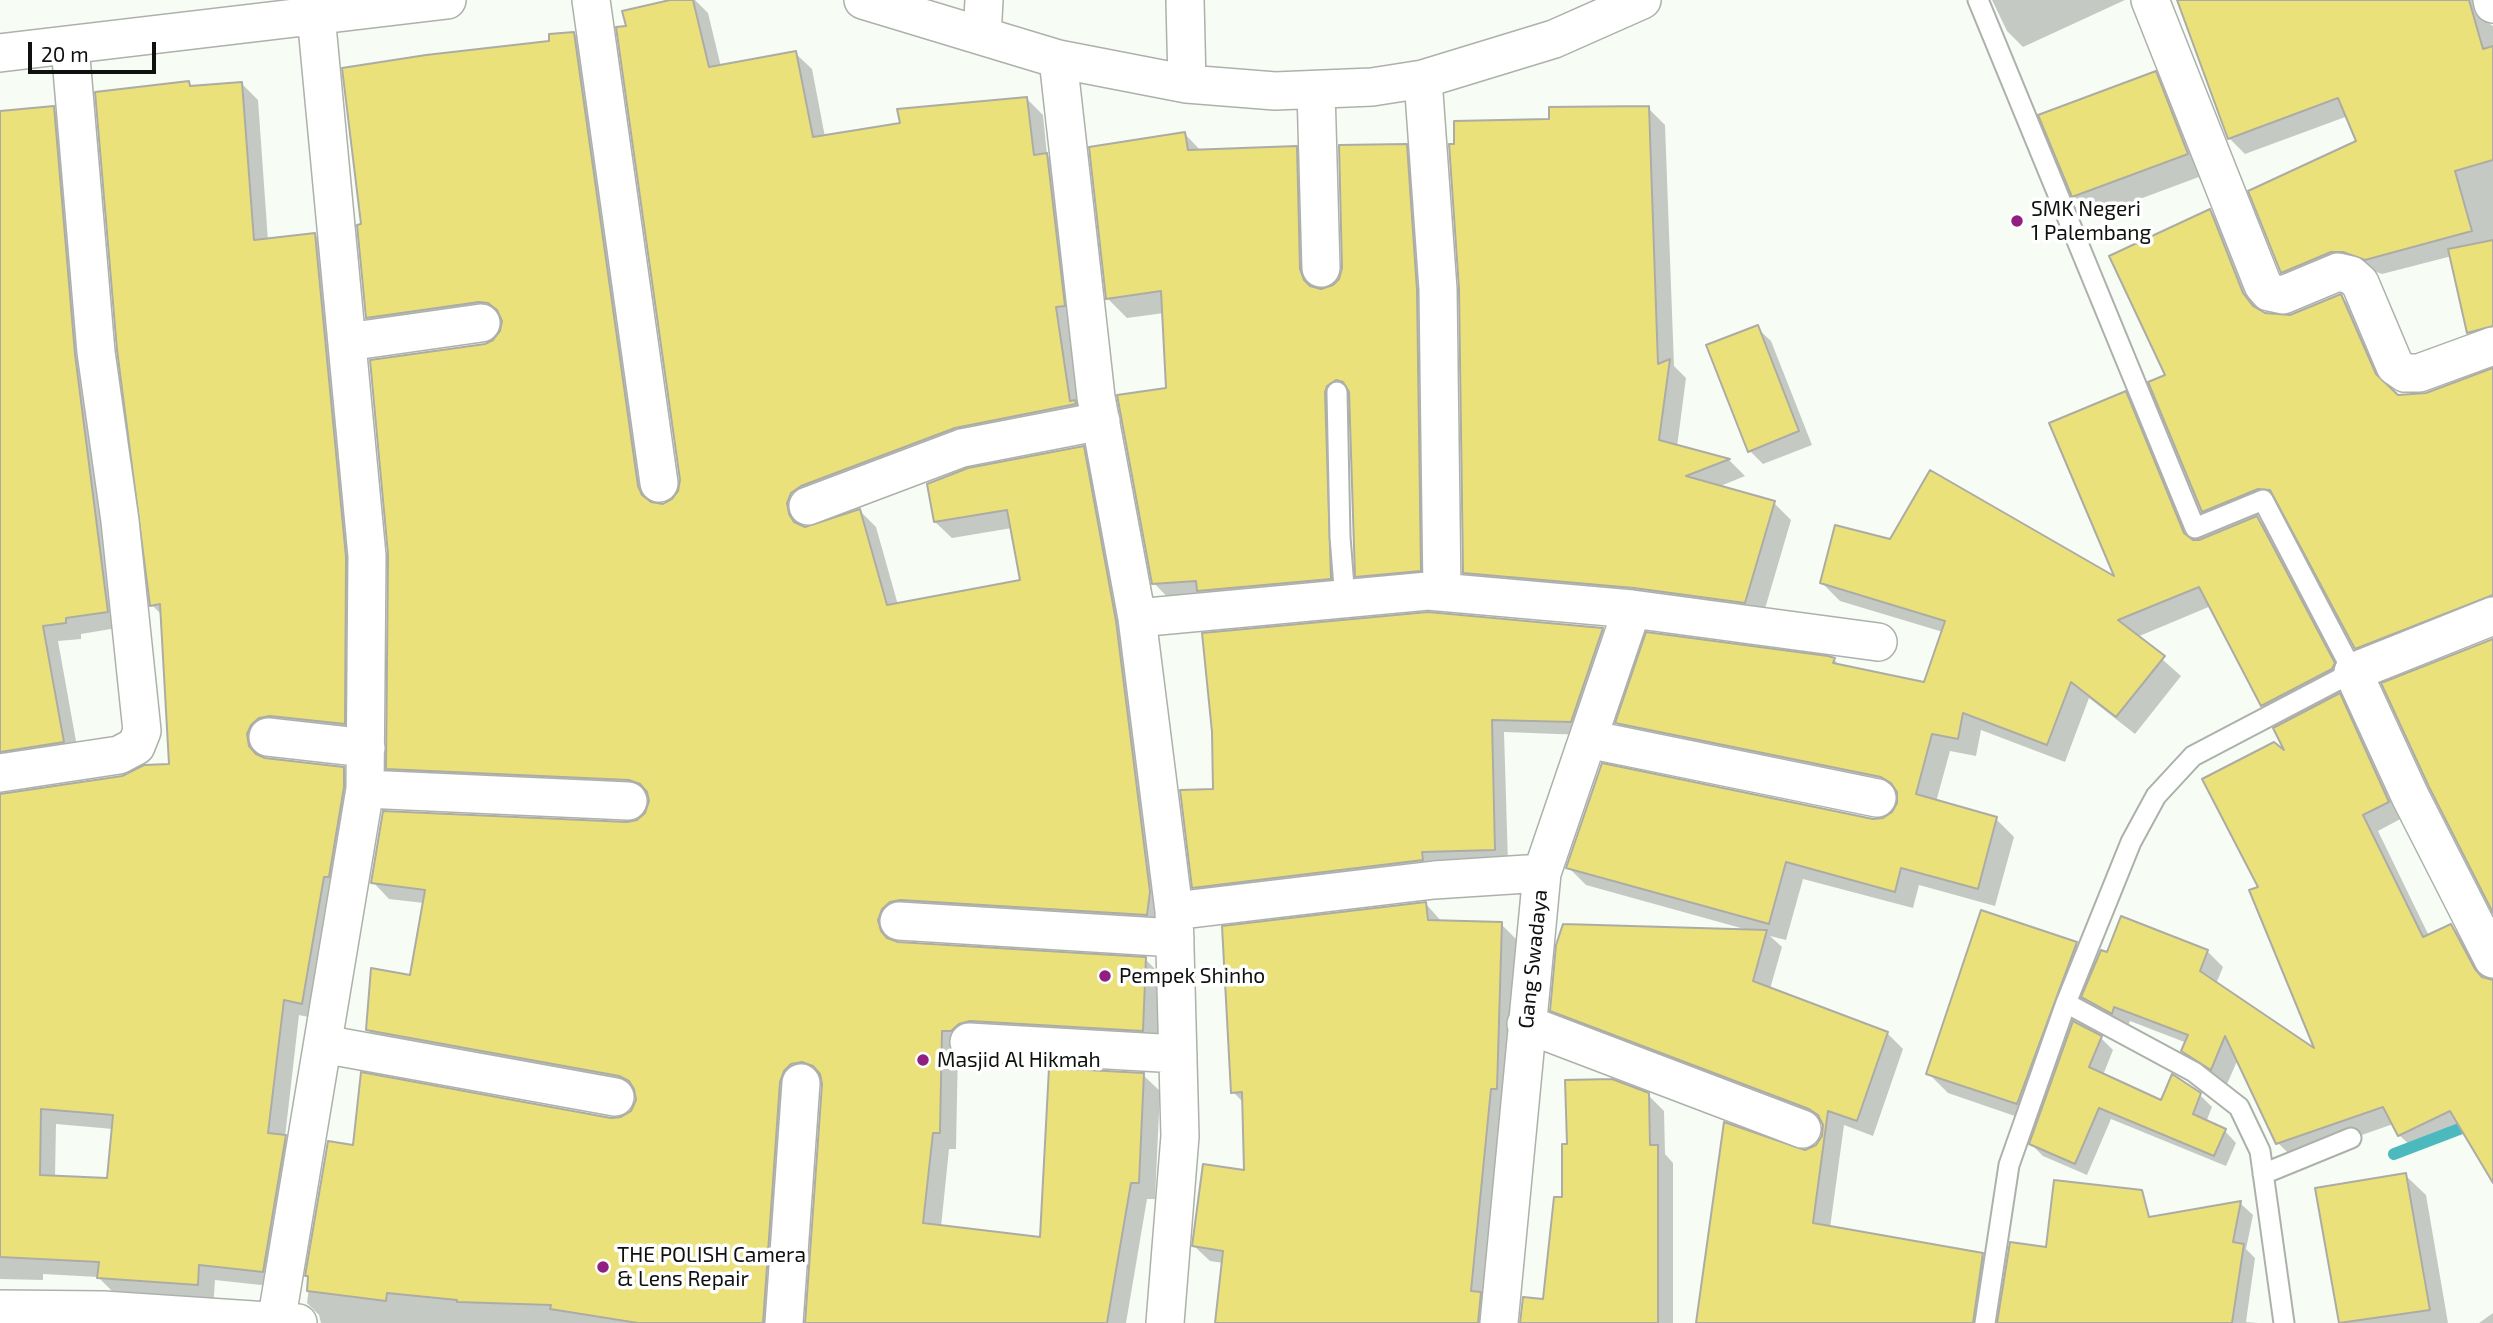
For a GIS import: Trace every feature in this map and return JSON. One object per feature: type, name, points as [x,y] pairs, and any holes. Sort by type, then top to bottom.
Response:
[{"type":"street","points":[[0,53],[447,0]]},
{"type":"street","points":[[591,0],[659,483]]},
{"type":"street","points":[[863,0],[983,18],[1058,59],[1187,84],[1275,90],[1372,87],[1423,79],[1554,38],[1642,0]]},
{"type":"street","points":[[1185,0],[1187,84]]},
{"type":"street","points":[[2150,0],[2263,285],[2269,292],[2283,295],[2338,272],[2351,275],[2360,283],[2395,366],[2405,373],[2419,373],[2493,346]]},
{"type":"street","points":[[0,1310],[103,1310],[283,1322],[323,1044],[365,789],[367,556],[316,15]]},
{"type":"street","points":[[0,773],[119,755],[136,746],[142,731],[120,521],[96,352],[70,46]]},
{"type":"street","points":[[1058,59],[1101,421],[1138,618],[1175,924],[1180,1136],[1165,1323]]},
{"type":"street","points":[[1423,79],[1438,289],[1443,592]]},
{"type":"street","points":[[1316,90],[1321,268]]},
{"type":"street","points":[[347,342],[481,323]]},
{"type":"street","points":[[808,506],[962,448],[1101,421]]},
{"type":"street","points":[[1138,618],[1443,592],[1632,609],[1878,642]]},
{"type":"street","name":"Gang Swadaya","points":[[1499,1323],[1542,873],[1632,609]]},
{"type":"street","points":[[2493,615],[2353,672],[2410,796],[2493,959]]},
{"type":"street","points":[[268,737],[366,748]]},
{"type":"street","points":[[1588,739],[1877,797]]},
{"type":"street","points":[[365,789],[628,801]]},
{"type":"street","points":[[899,921],[1175,924],[1434,880],[1542,873]]},
{"type":"street","points":[[1526,1024],[1802,1129]]},
{"type":"street","points":[[969,1042],[1178,1054]]},
{"type":"street","points":[[323,1044],[615,1097]]},
{"type":"street","points":[[784,1323],[801,1083]]},
{"type":"lane","points":[[1978,0],[2195,528],[2263,500],[2353,672],[2193,756],[2156,796],[2132,842],[2066,1003],[2009,1165],[1985,1323]]},
{"type":"lane","points":[[1337,392],[1340,537],[1345,599]]},
{"type":"lane","points":[[2066,1003],[2194,1072],[2239,1107],[2260,1151],[2284,1323]]},
{"type":"lane","points":[[2263,1174],[2351,1138]]},
{"type":"building","points":[[670,0],[693,0],[709,67],[796,51],[813,137],[900,123],[897,109],[1027,97],[1034,155],[1047,153],[1065,306],[1056,307],[1070,401],[1075,400],[1076,404],[955,428],[801,486],[791,493],[787,503],[794,522],[805,527],[860,509],[887,605],[1020,580],[1007,510],[934,522],[927,484],[968,468],[1084,446],[1116,621],[1150,892],[1147,915],[900,900],[890,902],[882,909],[878,920],[881,931],[887,938],[898,942],[1146,957],[1143,1031],[970,1021],[959,1024],[951,1031],[942,1031],[940,1133],[933,1133],[923,1223],[1040,1237],[1049,1068],[1144,1073],[1139,1183],[1131,1183],[1107,1323],[805,1323],[822,1084],[820,1074],[813,1066],[802,1062],[791,1064],[784,1071],[780,1082],[763,1323],[638,1323],[550,1309],[551,1305],[457,1302],[387,1293],[386,1301],[307,1291],[308,1276],[305,1276],[328,1141],[353,1145],[361,1072],[611,1118],[621,1117],[631,1111],[636,1100],[629,1081],[619,1076],[366,1030],[371,968],[410,975],[425,890],[371,883],[383,811],[627,822],[637,820],[645,813],[649,801],[647,792],[640,784],[629,780],[386,769],[388,554],[370,360],[485,344],[493,340],[500,331],[502,321],[497,310],[488,303],[479,302],[366,318],[357,225],[361,224],[342,68],[549,41],[549,34],[574,32],[638,486],[642,495],[651,502],[663,504],[672,499],[678,491],[680,480],[616,27],[626,26],[622,11]]},
{"type":"building","points":[[2177,0],[2469,0],[2483,49],[2493,46],[2493,160],[2455,171],[2472,231],[2365,260],[2343,252],[2331,252],[2281,273],[2248,191],[2356,141],[2338,98],[2228,139]]},
{"type":"building","points":[[2156,71],[2188,154],[2072,197],[2038,115]]},
{"type":"building","points":[[189,81],[190,86],[242,82],[254,240],[315,233],[346,557],[345,724],[270,716],[259,718],[251,725],[247,734],[249,746],[256,754],[265,758],[344,767],[344,787],[329,877],[324,877],[302,1004],[284,1000],[268,1133],[286,1135],[263,1272],[199,1265],[198,1285],[97,1278],[99,1262],[0,1257],[0,794],[122,776],[144,765],[169,764],[160,604],[150,606],[117,350],[95,92]],"holes":[[[41,1109],[113,1115],[107,1178],[40,1175]]]},
{"type":"building","points":[[54,106],[75,354],[108,612],[66,618],[66,623],[43,626],[64,742],[0,752],[0,111]]},
{"type":"building","points":[[1649,106],[1658,364],[1670,359],[1659,440],[1730,459],[1686,476],[1775,501],[1745,603],[1634,588],[1463,573],[1459,289],[1449,144],[1454,144],[1454,121],[1549,119],[1549,107]]},
{"type":"building","points":[[1185,132],[1188,150],[1297,146],[1300,269],[1304,280],[1310,286],[1321,289],[1333,285],[1339,279],[1342,268],[1339,145],[1407,144],[1417,290],[1421,571],[1355,577],[1349,392],[1343,382],[1336,380],[1327,386],[1325,392],[1331,579],[1197,591],[1196,581],[1152,584],[1117,395],[1166,388],[1161,291],[1106,299],[1089,147]]},
{"type":"building","points":[[2210,209],[2243,293],[2253,306],[2265,313],[2290,315],[2341,294],[2376,374],[2398,395],[2426,393],[2493,368],[2493,595],[2355,649],[2270,490],[2258,489],[2202,512],[2148,382],[2165,375],[2109,256]]},
{"type":"building","points":[[2493,240],[2493,326],[2467,333],[2448,249]]},
{"type":"building","points":[[1758,325],[1799,431],[1748,452],[1706,345]]},
{"type":"building","points":[[2126,391],[2184,533],[2193,540],[2199,540],[2257,516],[2335,663],[2332,669],[2261,706],[2199,587],[2118,620],[2165,656],[2116,717],[2071,682],[2047,745],[1963,713],[1958,739],[1932,734],[1916,794],[1997,817],[1978,889],[1901,868],[1895,892],[1786,862],[1769,924],[1566,868],[1602,763],[1873,819],[1883,818],[1892,812],[1897,803],[1897,792],[1891,783],[1881,777],[1615,723],[1646,632],[1828,656],[1835,658],[1833,663],[1924,682],[1945,621],[1820,583],[1835,525],[1890,539],[1930,470],[2114,576],[2049,423]]},
{"type":"building","points":[[1428,612],[1603,628],[1571,722],[1492,720],[1495,850],[1422,852],[1423,860],[1192,888],[1180,790],[1213,789],[1212,732],[1202,633]]},
{"type":"building","points":[[2493,639],[2493,913],[2429,787],[2381,683]]},
{"type":"building","points":[[2340,693],[2389,802],[2363,815],[2423,937],[2451,924],[2475,969],[2482,977],[2493,980],[2493,1183],[2450,1111],[2398,1136],[2383,1107],[2276,1144],[2225,1036],[2211,1070],[2181,1051],[2188,1035],[2114,1007],[2112,1014],[2081,997],[2101,950],[2107,952],[2121,916],[2208,950],[2200,971],[2314,1048],[2249,890],[2258,887],[2202,779],[2274,742],[2284,750],[2273,728]]},
{"type":"building","points":[[1426,902],[1428,920],[1502,922],[1497,1089],[1491,1089],[1471,1291],[1481,1292],[1478,1323],[1215,1323],[1223,1251],[1192,1246],[1203,1164],[1244,1170],[1242,1092],[1231,1093],[1222,926]]},
{"type":"building","points":[[1981,910],[2077,942],[2017,1104],[1926,1074]]},
{"type":"building","points":[[1563,924],[1767,930],[1753,981],[1888,1032],[1857,1121],[1828,1111],[1813,1223],[1983,1253],[1973,1323],[1696,1323],[1724,1122],[1805,1150],[1816,1145],[1822,1136],[1823,1125],[1818,1115],[1809,1109],[1550,1011],[1556,945]]},
{"type":"building","points":[[2073,1021],[2102,1036],[2089,1067],[2161,1100],[2172,1074],[2201,1093],[2193,1114],[2226,1129],[2214,1156],[2099,1108],[2075,1164],[2029,1144]]},
{"type":"building","points":[[1612,1079],[1649,1093],[1650,1145],[1658,1145],[1658,1323],[1520,1323],[1523,1297],[1543,1299],[1554,1197],[1562,1197],[1562,1144],[1567,1144],[1565,1080]]},
{"type":"building","points":[[2406,1173],[2430,1310],[2339,1323],[2315,1188]]},
{"type":"building","points":[[2054,1180],[2142,1190],[2149,1217],[2241,1201],[2233,1242],[2244,1244],[2232,1323],[1997,1323],[2010,1242],[2046,1247]]},
{"type":"waterway","points":[[2394,1154],[2493,1116]]},
{"type":"place","name":"SMK Negeri 1 Palembang","points":[[2017,221]]},
{"type":"place","name":"Pempek Shinho","points":[[1105,976]]},
{"type":"place","name":"Masjid Al Hikmah","points":[[923,1060]]},
{"type":"place","name":"THE POLISH Camera & Lens Repair","points":[[603,1267]]}]
